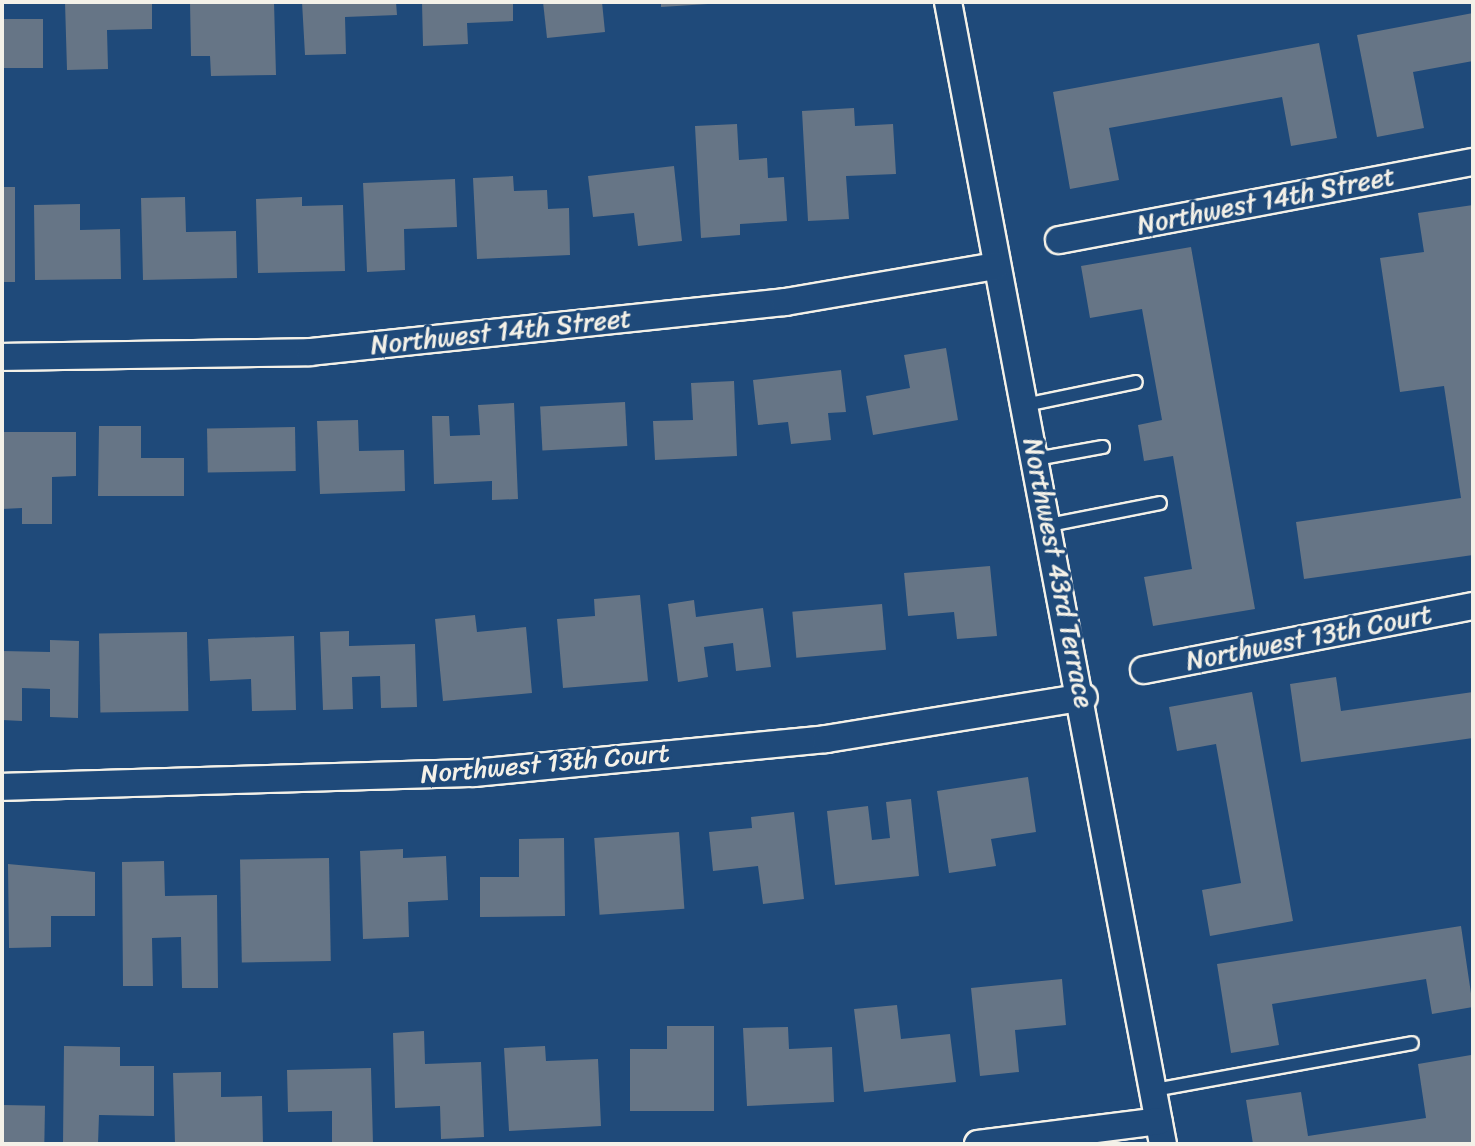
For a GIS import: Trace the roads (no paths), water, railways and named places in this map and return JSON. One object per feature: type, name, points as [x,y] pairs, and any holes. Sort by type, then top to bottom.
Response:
[{"type":"street","name":"Northwest 43rd Terrace","points":[[948,2],[996,266],[1084,697],[1161,1132]]},
{"type":"street","name":"Northwest 14th Street","points":[[1059,240],[1473,162]]},
{"type":"street","name":"Northwest 14th Street","points":[[2,357],[310,352],[785,302],[996,266]]},
{"type":"street","name":"Northwest 13th Court","points":[[1144,670],[1473,606]]},
{"type":"street","name":"Northwest 13th Court","points":[[2,787],[474,773],[826,739],[1084,697]]},
{"type":"street","points":[[978,1144],[1161,1132]]},
{"type":"lane","points":[[1025,405],[1136,382]]},
{"type":"lane","points":[[1036,459],[1103,447]]},
{"type":"lane","points":[[1049,525],[1160,503]]},
{"type":"lane","points":[[1154,1090],[1412,1043]]}]
